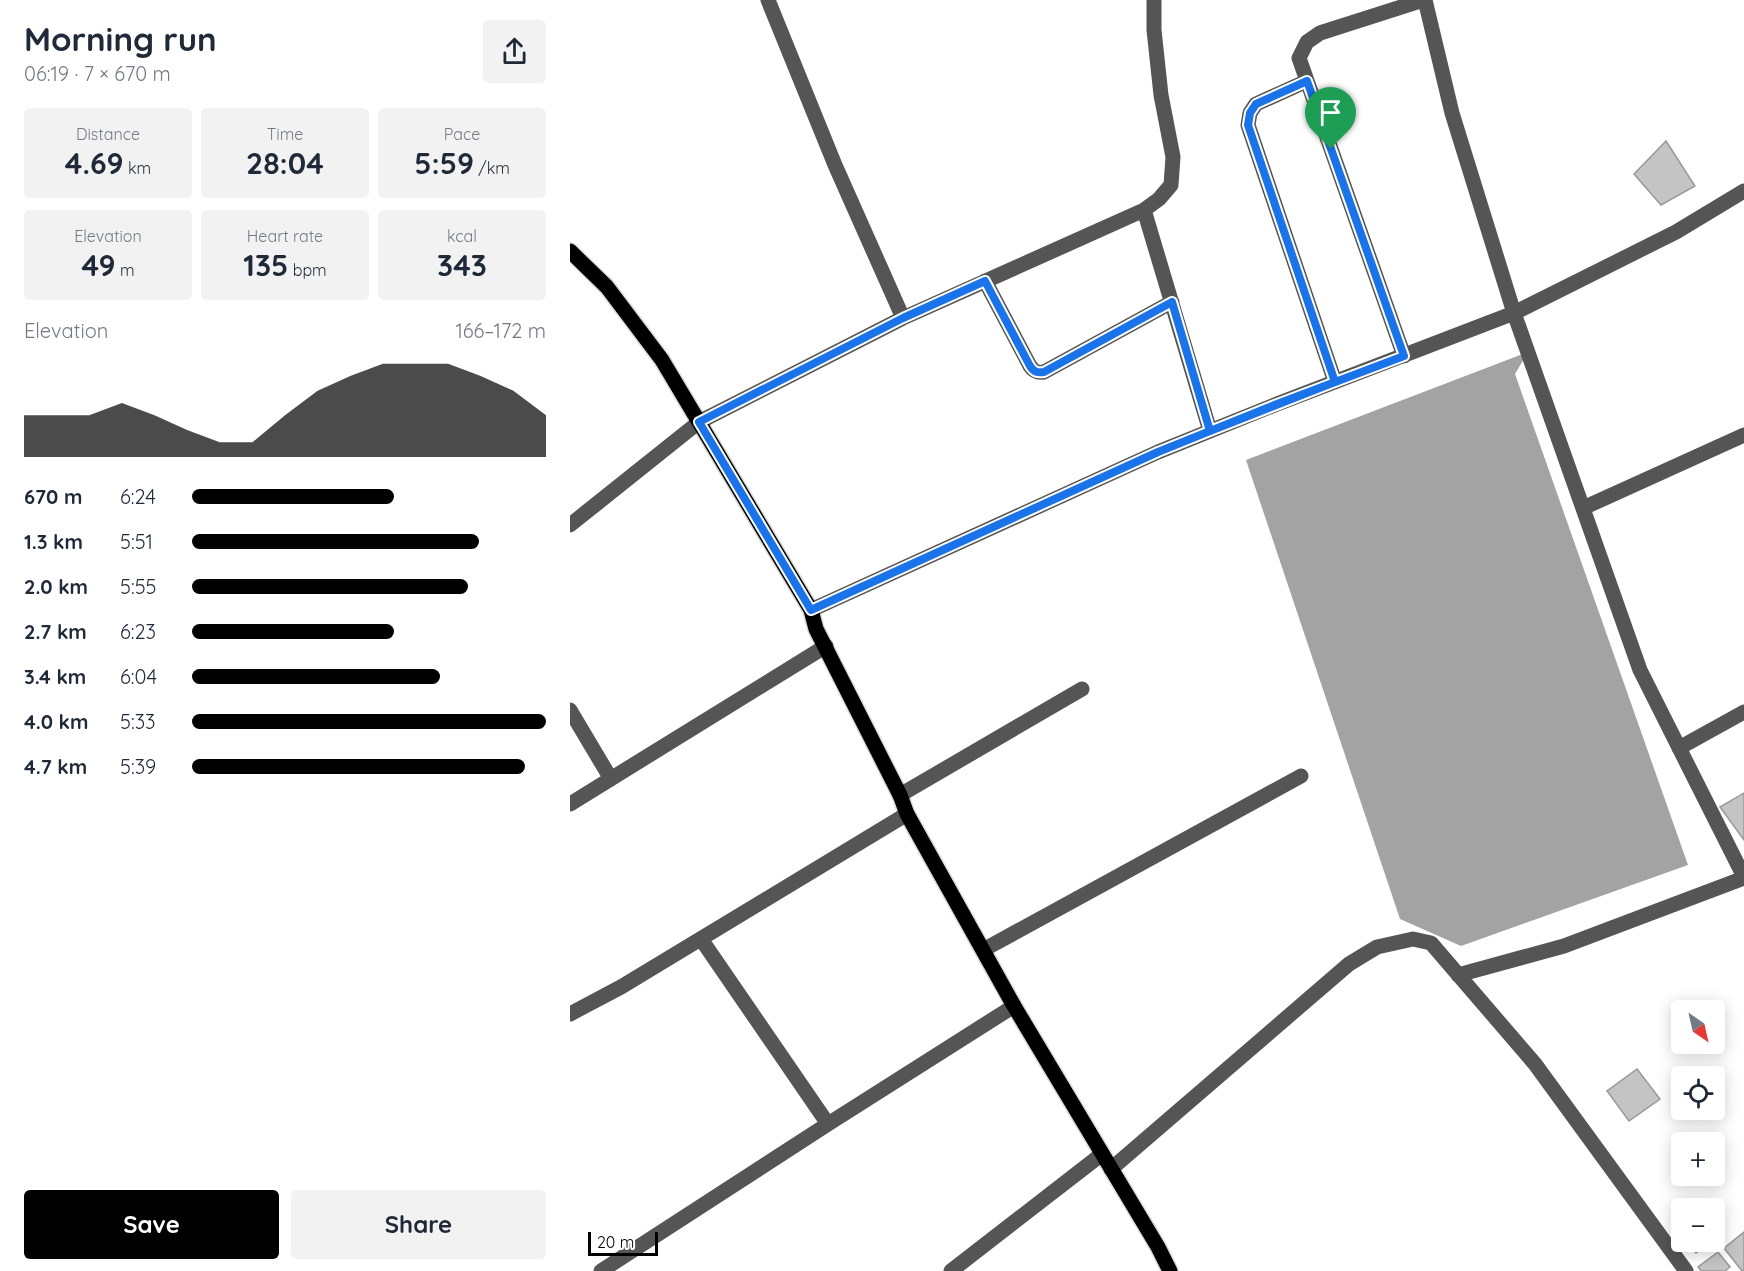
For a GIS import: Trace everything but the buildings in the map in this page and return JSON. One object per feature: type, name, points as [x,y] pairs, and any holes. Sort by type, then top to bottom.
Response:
[{"type":"main road","points":[[570,251],[607,287],[662,360],[811,610],[816,629],[900,795],[907,814],[1014,1006],[1158,1247],[1170,1271]]},
{"type":"street","points":[[768,0],[835,165],[903,318]]},
{"type":"street","points":[[570,525],[699,422],[903,318],[1144,210],[1159,199],[1171,185],[1173,158],[1161,95],[1154,30],[1154,0]]},
{"type":"street","points":[[1404,356],[1299,58],[1306,42],[1320,33],[1424,0],[1452,113],[1514,313],[1640,670],[1744,877],[1564,946],[1458,975]]},
{"type":"street","points":[[1307,81],[1256,104],[1250,113],[1248,125],[1335,382]]},
{"type":"street","points":[[811,610],[1136,462],[1514,313],[1676,232],[1744,191]]},
{"type":"street","points":[[1144,210],[1210,431]]},
{"type":"street","points":[[985,281],[1030,366],[1038,372],[1044,372],[1172,302]]},
{"type":"street","points":[[1583,508],[1744,435]]},
{"type":"street","points":[[570,804],[826,646]]},
{"type":"street","points":[[900,795],[1082,689]]},
{"type":"street","points":[[570,710],[611,779]]},
{"type":"street","points":[[1679,748],[1744,712]]},
{"type":"street","points":[[983,950],[1302,776]]},
{"type":"street","points":[[570,1014],[621,987],[907,814]]},
{"type":"street","points":[[701,939],[828,1124]]},
{"type":"street","points":[[1111,1169],[1349,964],[1377,947],[1413,939],[1431,943],[1535,1064],[1686,1271]]},
{"type":"street","points":[[601,1271],[1014,1006]]},
{"type":"street","points":[[951,1271],[1102,1154]]},
{"type":"shaded area","points":[[1528,352],[1515,374],[1688,865],[1461,946],[1400,919],[1246,460]]},
{"type":"route","points":[[1307,81],[1331,149],[1404,356],[1158,452],[811,610],[699,422],[903,318],[985,281],[1030,366],[1038,372],[1044,372],[1172,302],[1210,431],[1335,382],[1248,125],[1250,113],[1256,104],[1307,81]]}]
